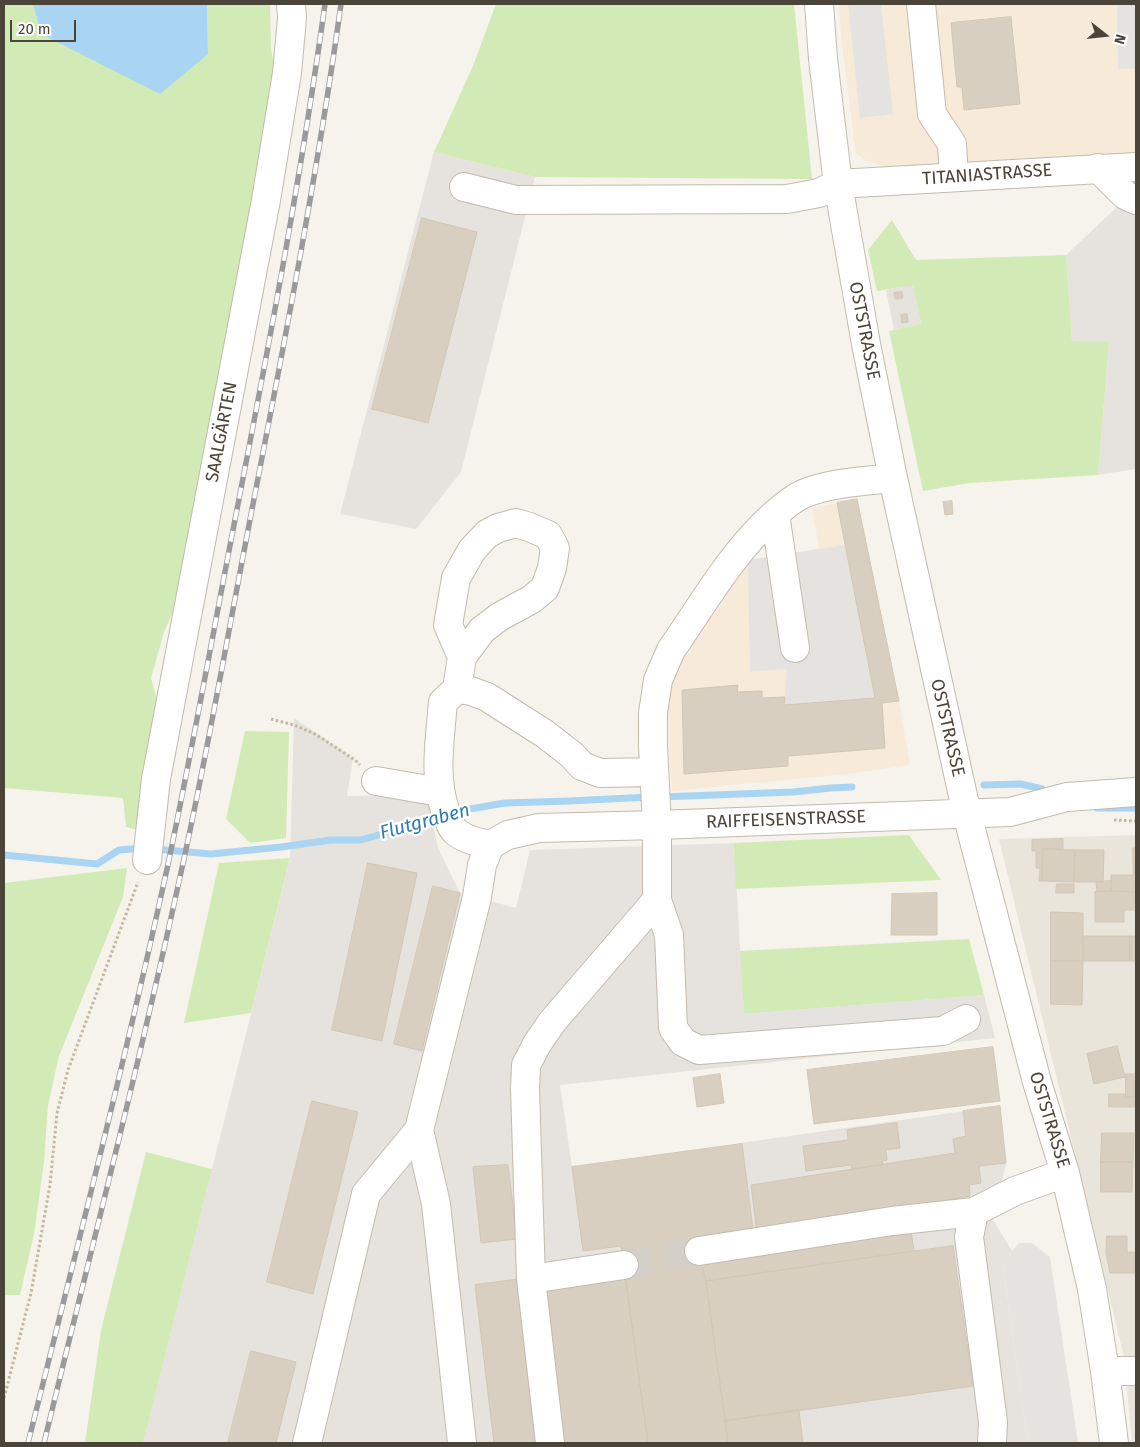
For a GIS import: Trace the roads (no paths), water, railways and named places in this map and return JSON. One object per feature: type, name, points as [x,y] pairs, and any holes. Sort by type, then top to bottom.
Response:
[{"type":"street","name":"SAALGÄRTEN","points":[[148,849],[158,770],[266,200],[287,72],[292,18],[290,4]]},
{"type":"street","name":"OSTSTRASSE","points":[[819,4],[823,59],[838,184],[866,344],[893,478],[967,814],[1037,1082],[1065,1174],[1092,1289],[1114,1443]]},
{"type":"street","points":[[921,4],[932,114],[952,144],[954,177]]},
{"type":"street","name":"TITANIASTRASSE","points":[[838,184],[1136,166]]},
{"type":"street","points":[[1098,168],[1125,195],[1136,200]]},
{"type":"street","points":[[464,187],[516,200],[787,199],[819,194],[838,184]]},
{"type":"street","points":[[893,478],[840,485],[805,493],[791,500],[762,525],[732,561],[671,650],[664,664],[658,680],[653,713],[657,900],[669,935],[673,1028],[683,1042],[699,1050],[943,1030],[966,1018]]},
{"type":"street","points":[[775,514],[795,648]]},
{"type":"street","points":[[307,1443],[366,1194],[419,1130],[477,897],[482,865],[490,845],[474,841],[455,831],[445,808],[437,771],[443,702],[457,690],[462,657],[482,630],[499,617],[532,599],[544,588],[552,568],[555,548],[548,535],[516,523],[498,528],[487,534],[472,550],[456,578],[448,625],[462,657]]},
{"type":"street","points":[[457,690],[471,691],[487,698],[545,734],[572,755],[582,766],[655,797]]},
{"type":"street","points":[[376,781],[445,808]]},
{"type":"street","name":"RAIFFEISENSTRASSE","points":[[490,845],[508,835],[655,797],[967,814],[1010,812],[1067,797],[1136,792]]},
{"type":"street","points":[[550,1443],[531,1279],[525,1089],[526,1065],[552,1022],[657,900]]},
{"type":"street","points":[[419,1130],[436,1204],[462,1443]]},
{"type":"street","points":[[699,1251],[892,1221],[974,1212],[1015,1191],[1065,1174]]},
{"type":"street","points":[[974,1212],[969,1237],[993,1422],[992,1443]]},
{"type":"street","points":[[531,1279],[624,1265]]},
{"type":"street","points":[[1105,1372],[1136,1372]]},
{"type":"water","points":[[33,4],[207,4],[208,54],[160,94],[41,34]]},
{"type":"waterway","name":"Flutgraben","points":[[984,785],[1021,784],[1042,789]]},
{"type":"waterway","name":"Flutgraben","points":[[661,797],[793,792],[852,787]]},
{"type":"waterway","name":"Flutgraben","points":[[452,814],[505,803],[650,797]]},
{"type":"waterway","name":"Flutgraben","points":[[1097,808],[1136,808]]},
{"type":"waterway","name":"Flutgraben","points":[[155,849],[211,854],[331,840],[361,840],[442,817]]},
{"type":"waterway","name":"Flutgraben","points":[[4,855],[97,864],[119,850],[144,848]]},
{"type":"tunnel","points":[[624,1265],[699,1251]]},
{"type":"railway","points":[[28,1443],[117,1085],[177,823],[274,314],[296,190],[325,4]]},
{"type":"railway","points":[[44,1443],[136,1067],[197,798],[301,252],[341,4]]}]
